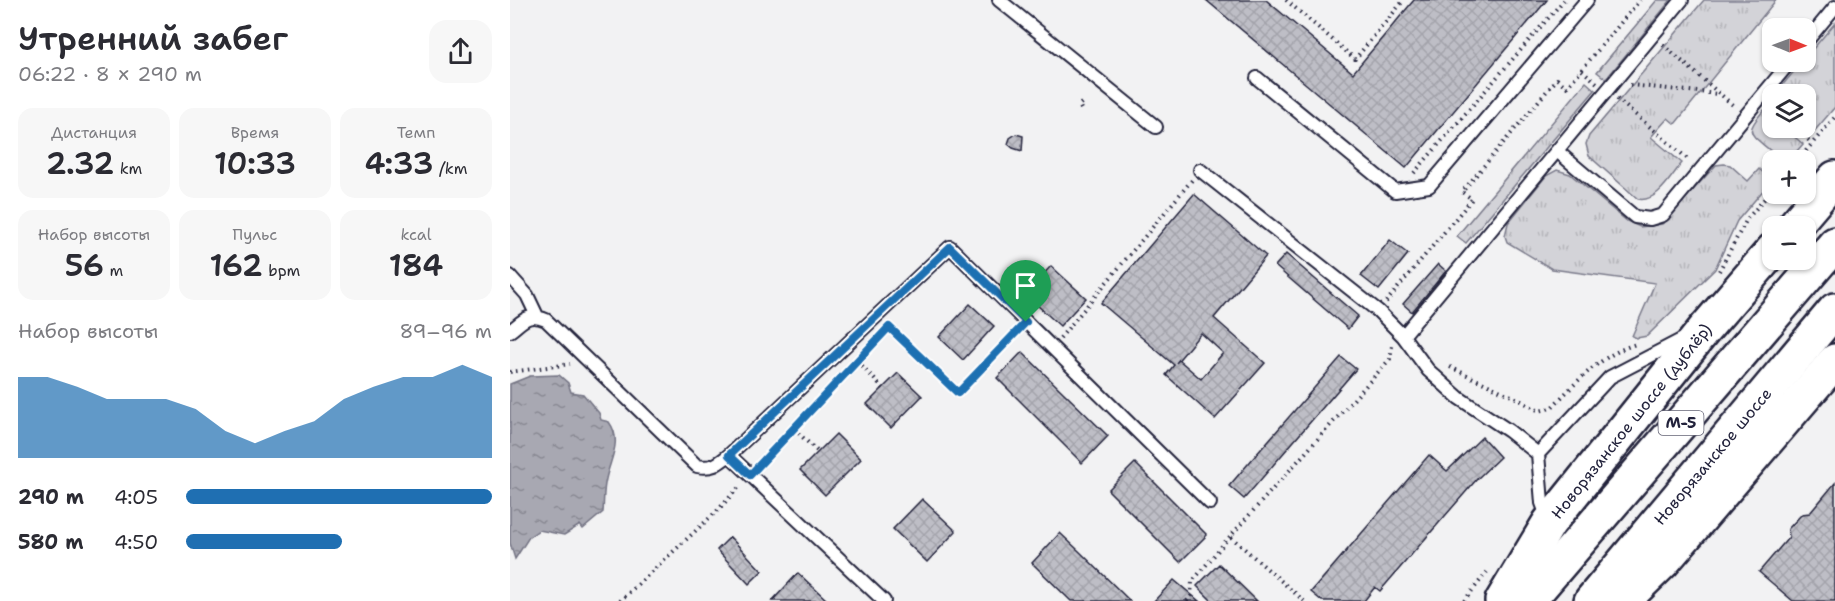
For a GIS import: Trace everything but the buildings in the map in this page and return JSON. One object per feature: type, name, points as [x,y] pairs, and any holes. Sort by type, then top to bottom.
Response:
[{"type":"main road","points":[[1803,216],[1835,178]]},
{"type":"main road","name":"М-5","points":[[1528,601],[1835,244]]},
{"type":"main road","name":"Новорязанское шоссе (дублёр)","points":[[1502,601],[1549,523],[1704,330],[1762,263]]},
{"type":"main road","name":"Новорязанское шоссе","points":[[1591,601],[1835,310]]},
{"type":"main road","points":[[1623,601],[1664,562],[1835,361]]},
{"type":"lane","points":[[999,0],[1156,128]]},
{"type":"lane","points":[[1257,78],[1395,191],[1429,186],[1587,0]]},
{"type":"lane","points":[[1402,336],[1682,0]]},
{"type":"lane","points":[[1816,30],[1835,7]]},
{"type":"lane","points":[[1557,150],[1635,217],[1650,219],[1663,215],[1782,72]]},
{"type":"lane","points":[[1200,170],[1378,311],[1402,336],[1428,370],[1460,398],[1538,454],[1542,503],[1549,523]]},
{"type":"lane","points":[[510,331],[527,317],[537,316],[546,320],[697,466],[707,468],[716,466],[729,455],[950,247],[1210,503]]},
{"type":"lane","points":[[510,276],[526,294],[537,316]]},
{"type":"lane","points":[[1538,454],[1610,377],[1704,330]]},
{"type":"lane","points":[[729,455],[884,601]]},
{"type":"path","points":[[1286,0],[1355,59],[1404,0]]},
{"type":"path","points":[[1407,181],[1563,0]]},
{"type":"path","points":[[1378,311],[1472,199],[1462,192],[1557,79],[1567,87],[1640,0]]},
{"type":"path","points":[[1656,53],[1670,36]]},
{"type":"path","points":[[1662,44],[1734,106]]},
{"type":"path","points":[[1611,107],[1635,77]]},
{"type":"path","points":[[1629,85],[1719,94]]},
{"type":"path","points":[[1726,115],[1741,97]]},
{"type":"path","points":[[1617,99],[1689,160],[1683,168]]},
{"type":"path","points":[[1081,109],[1079,105],[1084,101]]},
{"type":"path","points":[[1806,150],[1835,117]]},
{"type":"path","points":[[1806,138],[1812,143]]},
{"type":"path","points":[[1052,347],[1200,170]]},
{"type":"path","points":[[1718,272],[1747,219],[1762,202]]},
{"type":"path","points":[[620,601],[717,511],[889,327],[958,393],[1026,322]]},
{"type":"path","points":[[1187,601],[1191,596],[1192,582],[1390,359],[1393,348],[1391,342]]},
{"type":"path","points":[[1447,365],[1518,399],[1530,408],[1546,411],[1594,364],[1622,348],[1639,344]]},
{"type":"path","points":[[858,361],[883,389]]},
{"type":"path","points":[[510,372],[588,362]]},
{"type":"path","points":[[794,429],[818,452]]},
{"type":"path","points":[[1231,537],[1304,601]]},
{"type":"green space","points":[[1657,0],[1671,0],[1606,79],[1597,72]]},
{"type":"green space","points":[[1704,0],[1776,0],[1675,124],[1668,118],[1651,137],[1682,163],[1657,193],[1645,199],[1638,199],[1589,156],[1586,144],[1589,136]]},
{"type":"green space","points":[[1835,23],[1835,107],[1816,129],[1816,84],[1783,84],[1794,72],[1816,72],[1816,45]]},
{"type":"green space","points":[[1586,82],[1595,90],[1466,243],[1457,236]]},
{"type":"green space","points":[[1762,113],[1762,138],[1796,138],[1803,144],[1798,150],[1770,150],[1754,137],[1753,124]]},
{"type":"green space","points":[[1716,165],[1730,165],[1748,181],[1759,169],[1762,172],[1762,192],[1737,221],[1715,269],[1647,336],[1637,338],[1632,336],[1655,283],[1552,269],[1507,242],[1505,236],[1508,223],[1546,176],[1557,170],[1570,174],[1627,221],[1640,227],[1662,224]]},
{"type":"water","points":[[559,375],[568,383],[571,392],[583,394],[599,413],[601,420],[609,422],[613,429],[615,443],[605,483],[603,512],[583,529],[580,525],[564,535],[539,530],[529,537],[515,559],[510,543],[510,384],[530,376]]},
{"type":"route","points":[[950,247],[1026,322],[958,393],[889,327],[750,475],[729,455],[950,247]]}]
